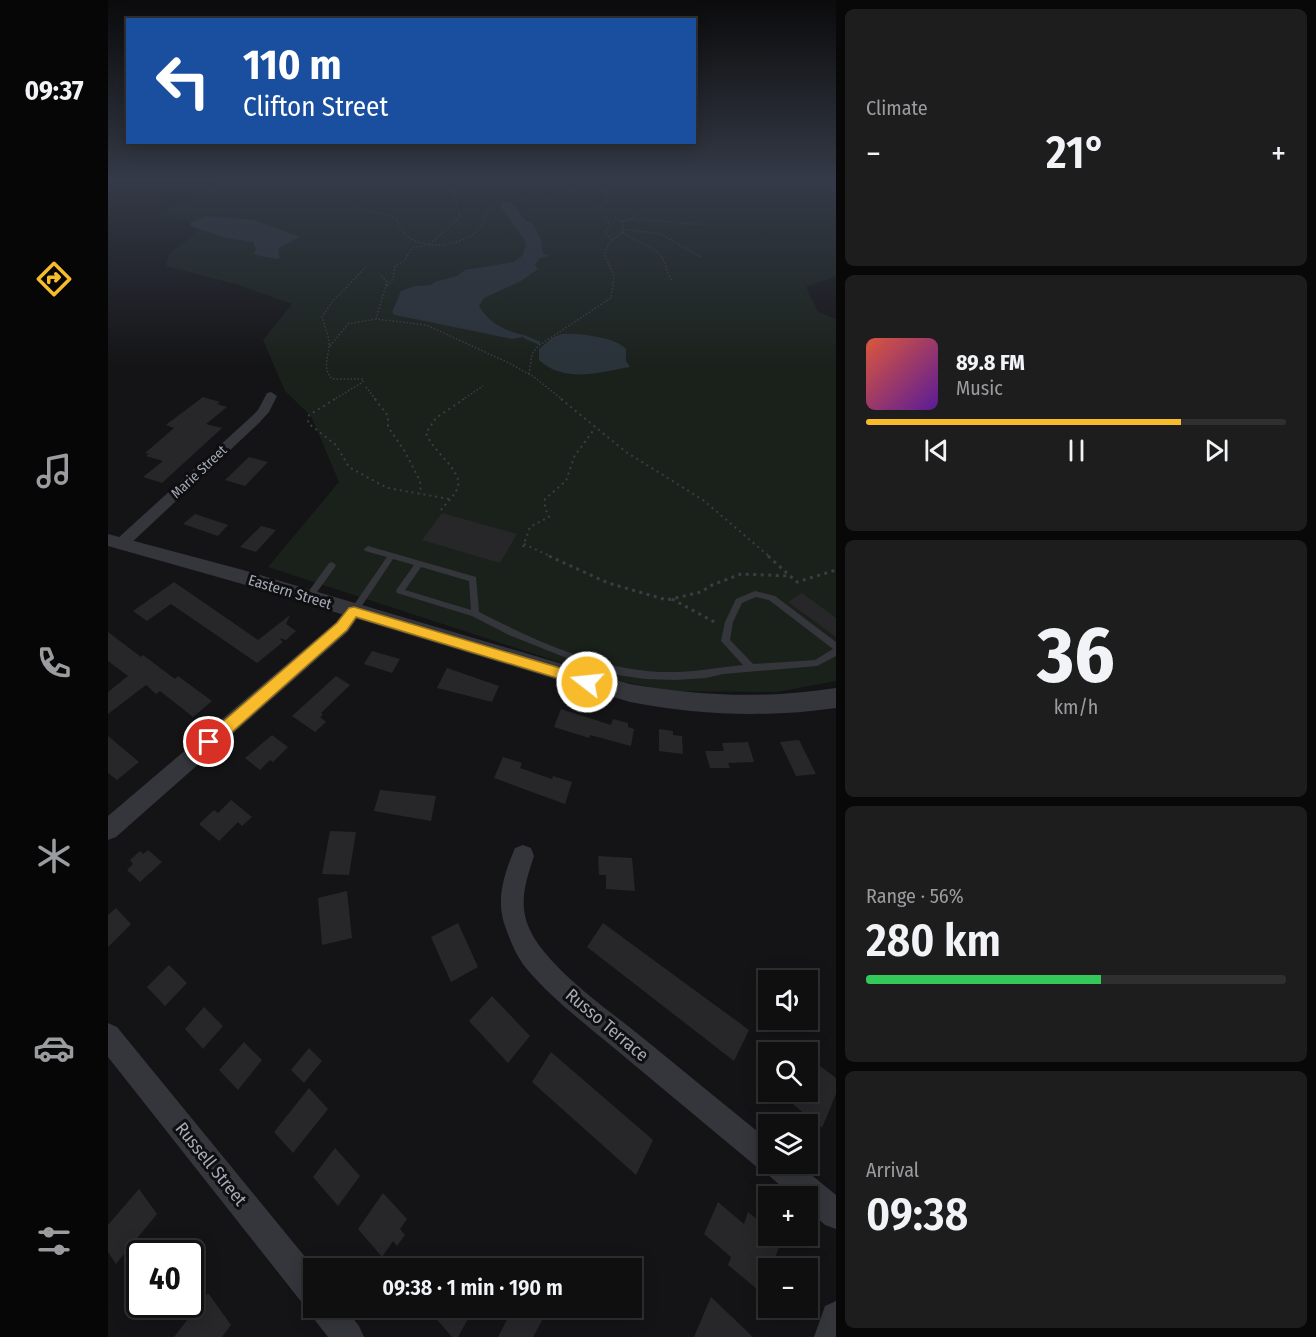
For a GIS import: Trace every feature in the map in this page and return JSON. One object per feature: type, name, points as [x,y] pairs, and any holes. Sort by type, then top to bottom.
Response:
[{"type":"street","name":"Marie Street","points":[[115,542],[255,420],[263,412],[271,396]]},
{"type":"street","name":"Eastern Street","points":[[115,542],[309,597],[630,693],[701,704],[788,704],[836,698]]},
{"type":"street","points":[[108,830],[320,647],[342,627],[354,611]]},
{"type":"street","name":"Russo Terrace","points":[[523,856],[513,885],[512,903],[519,932],[534,959],[558,984],[758,1150]]},
{"type":"street","name":"Russell Street","points":[[108,1036],[303,1279]]},
{"type":"street","points":[[788,1174],[836,1214]]},
{"type":"street","points":[[830,1337],[836,1317]]},
{"type":"street","points":[[333,1318],[348,1337]]},
{"type":"lane","points":[[368,549],[472,579],[475,614]]},
{"type":"lane","points":[[354,611],[392,555]]},
{"type":"lane","points":[[418,563],[400,591],[475,614],[512,633],[617,671],[675,676],[817,663],[836,652]]},
{"type":"lane","points":[[309,597],[332,565]]},
{"type":"lane","points":[[751,668],[725,641],[739,601],[755,594],[772,598],[836,647]]},
{"type":"path","points":[[419,242],[429,245]]},
{"type":"path","points":[[376,319],[375,314],[387,286],[393,279],[395,266],[405,260],[412,248],[456,242]]},
{"type":"path","points":[[529,374],[532,354],[538,346],[611,298],[614,276],[604,253],[611,242]]},
{"type":"path","points":[[638,242],[663,256],[667,262],[666,273],[672,280]]},
{"type":"path","points":[[677,242],[684,249],[701,257]]},
{"type":"path","points":[[330,346],[322,317],[356,274],[366,267]]},
{"type":"path","points":[[380,274],[387,282],[387,286]]},
{"type":"path","points":[[449,499],[388,488],[353,470],[336,445],[308,423],[309,415],[363,382],[363,379],[359,378],[332,379],[324,367],[330,346],[348,324],[376,319],[426,326],[472,345],[529,374],[626,452],[703,500],[744,533],[797,582],[836,570]]},
{"type":"path","points":[[441,510],[458,485],[457,477],[432,448],[426,433],[436,418],[483,386]]},
{"type":"path","points":[[366,387],[388,416],[388,427],[404,450],[420,481],[421,494]]},
{"type":"path","points":[[595,428],[574,457],[566,482],[545,499],[544,508],[549,517],[530,527],[523,545],[608,583],[667,600],[701,592],[712,585],[741,574],[791,576]]},
{"type":"path","points":[[672,599],[728,628]]},
{"type":"shaded area","points":[[184,242],[836,242],[836,276],[806,287],[818,312],[836,319],[836,681],[777,692],[669,691],[611,679],[268,567],[339,482],[311,416],[285,391],[263,340],[292,304],[239,285],[166,266],[169,254]]},
{"type":"shaded area","points":[[253,242],[290,242],[279,248],[280,257],[278,259],[256,255],[254,254],[256,249]]},
{"type":"shaded area","points":[[525,242],[541,242],[543,253],[549,256],[540,258],[535,265],[538,269],[521,281],[484,298],[479,306],[494,323],[527,336],[512,339],[395,315],[392,312],[401,291],[415,286],[431,285],[457,276],[465,270],[514,262],[522,256]]},
{"type":"shaded area","points":[[562,334],[577,334],[614,341],[626,349],[626,361],[630,367],[595,373],[571,374],[549,367],[539,360],[539,349],[553,337]]},
{"type":"building","points":[[203,397],[220,402],[217,404],[227,407],[206,424],[222,428],[162,483],[143,477],[163,461],[146,456],[149,454],[145,453],[174,428],[166,425]]},
{"type":"building","points":[[249,457],[268,462],[245,486],[225,480]]},
{"type":"building","points":[[442,513],[517,534],[500,563],[422,540]]},
{"type":"building","points":[[195,514],[228,525],[218,536],[183,524]]},
{"type":"building","points":[[261,526],[276,530],[256,552],[240,547]]},
{"type":"building","points":[[174,582],[258,640],[290,615],[286,624],[296,631],[286,640],[279,638],[283,642],[257,663],[171,604],[147,621],[133,611]]},
{"type":"building","points":[[802,593],[836,618],[836,637],[788,602]]},
{"type":"building","points":[[108,632],[141,657],[143,655],[175,679],[178,676],[212,701],[193,717],[160,691],[156,694],[146,685],[108,714],[108,692],[128,676],[108,661]]},
{"type":"building","points":[[372,651],[400,659],[392,673],[364,664]]},
{"type":"building","points":[[447,668],[499,686],[492,702],[437,688]]},
{"type":"building","points":[[336,676],[350,685],[321,713],[323,715],[320,717],[326,722],[315,732],[292,716]]},
{"type":"building","points":[[561,709],[611,725],[613,719],[628,723],[628,727],[634,729],[631,746],[590,735],[589,738],[554,727]]},
{"type":"building","points":[[659,729],[673,731],[673,735],[682,736],[683,754],[659,751]]},
{"type":"building","points":[[272,735],[288,747],[273,762],[270,760],[260,770],[245,758]]},
{"type":"building","points":[[108,736],[139,762],[117,780],[108,773]]},
{"type":"building","points":[[799,740],[816,774],[796,776],[780,742]]},
{"type":"building","points":[[748,742],[754,762],[728,763],[730,768],[710,768],[705,751],[724,751],[722,743]]},
{"type":"building","points":[[503,757],[522,763],[520,768],[552,779],[553,776],[572,782],[565,804],[494,778]]},
{"type":"building","points":[[380,790],[436,796],[431,821],[374,811]]},
{"type":"building","points":[[231,800],[252,817],[242,826],[238,822],[219,841],[199,824],[214,810],[218,813]]},
{"type":"building","points":[[330,831],[356,832],[349,875],[322,874]]},
{"type":"building","points":[[148,850],[162,862],[140,882],[127,870],[133,864],[130,860],[140,851],[143,854]]},
{"type":"building","points":[[598,856],[632,858],[635,891],[606,889],[606,875],[599,875]]},
{"type":"building","points":[[347,891],[352,938],[322,945],[318,898]]},
{"type":"building","points":[[116,908],[131,924],[108,947],[108,915]]},
{"type":"building","points":[[458,923],[478,967],[451,982],[431,937]]},
{"type":"building","points":[[603,923],[749,1030],[734,1061],[587,947]]},
{"type":"building","points":[[169,965],[187,983],[165,1006],[147,987]]},
{"type":"building","points":[[492,996],[530,1036],[508,1063],[469,1021]]},
{"type":"building","points":[[204,1007],[223,1026],[203,1049],[185,1029]]},
{"type":"building","points":[[244,1042],[262,1060],[238,1090],[219,1070]]},
{"type":"building","points":[[309,1048],[322,1061],[304,1083],[291,1070]]},
{"type":"building","points":[[551,1052],[653,1140],[636,1175],[532,1082]]},
{"type":"building","points":[[818,1064],[836,1078],[836,1094],[822,1128],[818,1125],[818,1114],[805,1114],[790,1102],[818,1102]]},
{"type":"building","points":[[309,1088],[328,1109],[293,1153],[274,1132]]},
{"type":"building","points":[[335,1148],[360,1176],[338,1206],[313,1177]]},
{"type":"building","points":[[139,1189],[157,1214],[136,1240],[126,1240],[126,1252],[116,1264],[108,1252],[108,1225]]},
{"type":"building","points":[[383,1193],[407,1219],[400,1229],[405,1235],[397,1246],[393,1241],[382,1257],[358,1229]]},
{"type":"building","points":[[718,1202],[744,1224],[748,1212],[758,1220],[758,1246],[779,1246],[775,1258],[758,1258],[758,1290],[728,1265],[731,1257],[704,1234]]},
{"type":"building","points":[[208,1293],[231,1325],[222,1337],[174,1337],[189,1318],[204,1318],[204,1298]]},
{"type":"building","points":[[711,1297],[753,1337],[694,1337]]},
{"type":"building","points":[[436,1318],[468,1318],[458,1337],[452,1337]]},
{"type":"building","points":[[508,1318],[543,1318],[533,1337],[498,1337]]},
{"type":"waterway","points":[[525,337],[539,343]]},
{"type":"route","points":[[209,742],[320,647],[342,627],[354,611],[587,682]]}]
